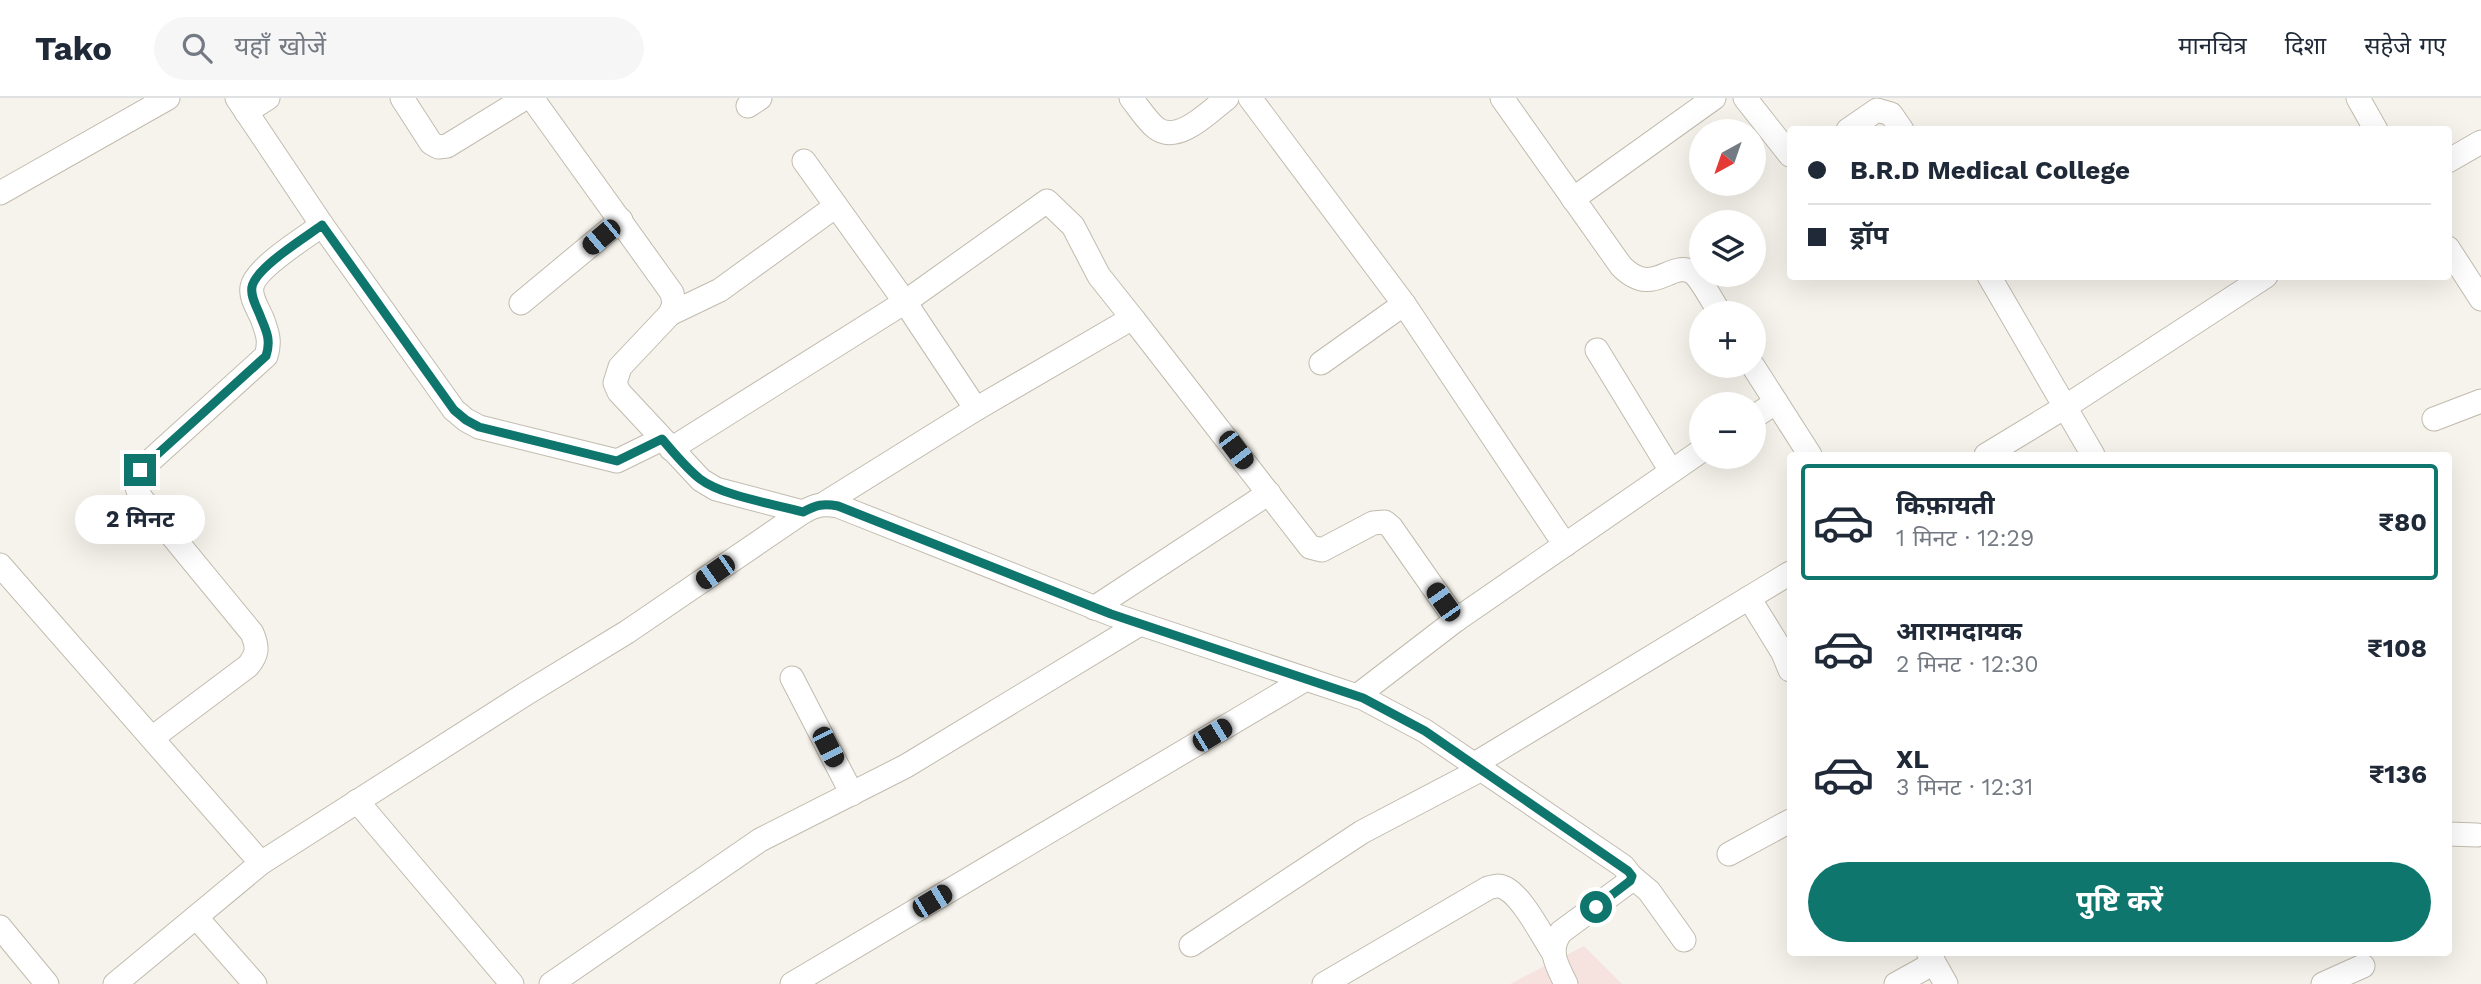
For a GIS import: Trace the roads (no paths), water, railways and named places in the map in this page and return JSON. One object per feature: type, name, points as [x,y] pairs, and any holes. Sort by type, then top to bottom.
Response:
[{"type":"street","points":[[0,193],[168,98]]},
{"type":"street","points":[[268,98],[242,105],[322,225],[454,410],[479,427],[617,461],[667,444],[905,302],[1046,201],[1073,226],[1099,276],[1310,547],[1315,550],[1327,548],[1373,523],[1385,522],[1456,620]]},
{"type":"street","points":[[402,98],[431,143],[438,147],[447,146],[525,98]]},
{"type":"street","points":[[531,98],[672,293],[674,304],[670,314]]},
{"type":"street","points":[[1131,98],[1154,127],[1165,133],[1175,133],[1185,128],[1227,98]]},
{"type":"street","points":[[1250,98],[1404,304],[1565,545]]},
{"type":"street","points":[[1502,98],[1629,275],[1639,280],[1651,280],[1684,270],[1690,271],[1712,301]]},
{"type":"street","points":[[1573,199],[1714,98]]},
{"type":"street","points":[[1745,98],[1787,151]]},
{"type":"street","points":[[2358,98],[2374,126]]},
{"type":"street","points":[[1854,126],[1877,110],[1891,114],[1899,126]]},
{"type":"street","points":[[2452,159],[2481,142]]},
{"type":"street","points":[[804,161],[905,302],[976,409]]},
{"type":"street","points":[[803,512],[716,489],[701,480],[615,383],[620,366],[670,314],[720,290],[836,206]]},
{"type":"street","points":[[521,303],[621,220]]},
{"type":"street","points":[[152,738],[248,666],[256,656],[257,645],[253,633],[141,498],[136,488],[136,478],[140,470],[266,356],[268,336],[252,294],[252,286],[262,270],[322,225]]},
{"type":"street","points":[[2452,254],[2481,299]]},
{"type":"street","points":[[1991,280],[2091,452]]},
{"type":"street","points":[[1991,452],[2260,280]]},
{"type":"street","points":[[1321,363],[1404,304]]},
{"type":"street","points":[[115,984],[261,863],[527,692],[627,632],[803,512],[825,503],[976,409],[1129,320],[1134,320]]},
{"type":"street","points":[[1597,350],[1671,471]]},
{"type":"street","points":[[1761,378],[1808,452]]},
{"type":"street","points":[[2434,419],[2481,401]]},
{"type":"street","points":[[1766,408],[1776,402]]},
{"type":"street","points":[[1357,696],[1456,620],[1689,459]]},
{"type":"street","points":[[1094,608],[1269,493]]},
{"type":"street","points":[[825,503],[1094,608],[1357,696],[1425,731],[1623,866],[1649,891],[1684,940]]},
{"type":"street","points":[[0,565],[261,863]]},
{"type":"street","points":[[1191,945],[1362,832],[1477,767],[1787,575]]},
{"type":"street","points":[[1749,598],[1787,663]]},
{"type":"street","points":[[551,984],[747,849],[924,756],[1140,624]]},
{"type":"street","points":[[792,678],[852,794]]},
{"type":"street","points":[[792,984],[1306,679]]},
{"type":"street","points":[[357,801],[512,984]]},
{"type":"street","points":[[1729,854],[1787,823]]},
{"type":"street","points":[[2452,834],[2477,835]]},
{"type":"street","points":[[1553,954],[1555,940],[1561,932],[1630,881],[1632,876]]},
{"type":"street","points":[[1324,984],[1488,888],[1498,886],[1508,889],[1517,898],[1553,954],[1566,984]]},
{"type":"street","points":[[196,917],[255,984]]},
{"type":"street","points":[[0,927],[47,984]]},
{"type":"street","points":[[1896,984],[1931,958],[1946,984]]},
{"type":"street","points":[[2323,984],[2364,967]]}]
